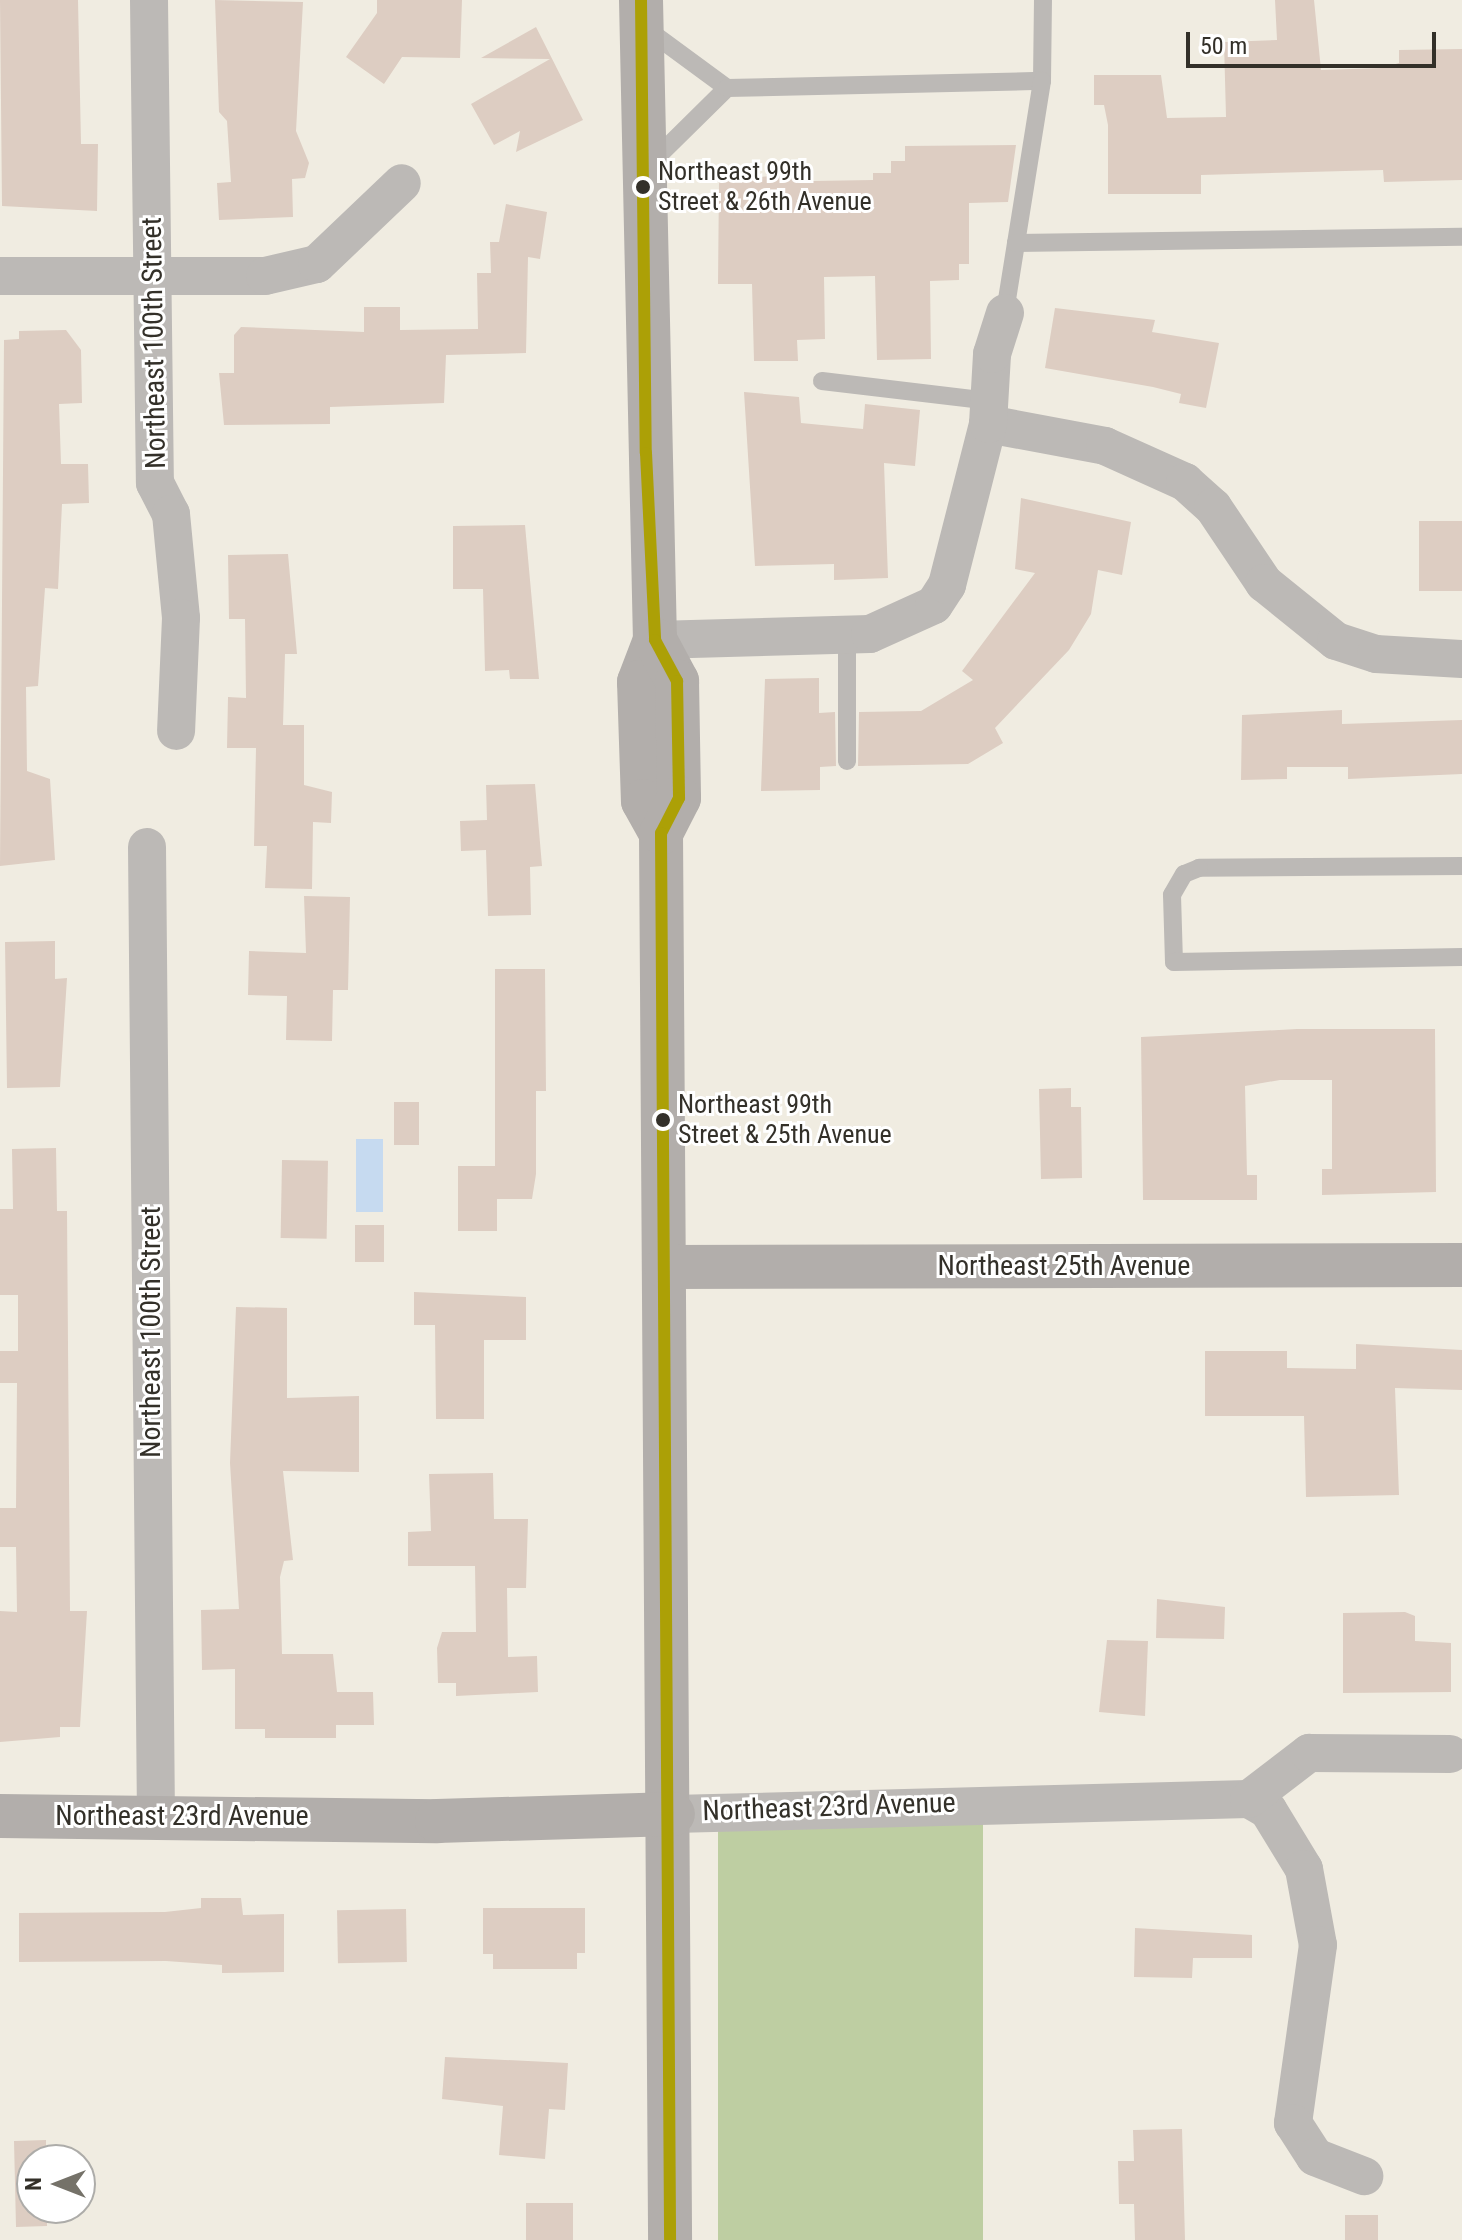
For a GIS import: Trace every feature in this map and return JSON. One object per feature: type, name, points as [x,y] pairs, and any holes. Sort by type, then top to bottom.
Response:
[{"type":"main road","points":[[641,12],[655,640],[677,681],[679,798],[661,833],[673,1814],[670,2240]]},
{"type":"main road","name":"Northeast 25th Avenue","points":[[666,1267],[1462,1265]]},
{"type":"main road","name":"Northeast 23rd Avenue","points":[[0,1816],[468,1821],[673,1814]]},
{"type":"street","name":"Northeast 100th Street","points":[[149,0],[155,483],[171,514],[181,618],[176,731]]},
{"type":"street","points":[[0,276],[265,276],[317,264],[402,183]]},
{"type":"street","points":[[655,640],[847,635],[894,629],[925,613],[947,585],[989,413],[992,354],[1005,313]]},
{"type":"street","points":[[989,413],[1105,446],[1185,482],[1213,507],[1264,583],[1336,641],[1376,654],[1462,659]]},
{"type":"street","name":"Northeast 100th Street","points":[[147,847],[156,1816]]},
{"type":"street","points":[[1364,2176],[1315,2157],[1293,2123],[1318,1945],[1304,1869],[1268,1810],[1249,1799],[1309,1753],[1450,1754]]},
{"type":"street","name":"Northeast 23rd Avenue","points":[[673,1814],[1249,1799]]},
{"type":"lane","points":[[1005,313],[1042,81],[1043,0]]},
{"type":"lane","points":[[641,12],[727,88],[1042,81]]},
{"type":"lane","points":[[643,171],[727,88]]},
{"type":"lane","points":[[1016,243],[1462,237]]},
{"type":"lane","points":[[822,381],[989,413]]},
{"type":"lane","points":[[847,635],[847,761]]},
{"type":"lane","points":[[1462,866],[1199,868],[1184,874],[1172,895],[1174,962],[1462,957]]},
{"type":"green space","points":[[718,1808],[983,1808],[983,2240],[718,2240]]},
{"type":"water","points":[[356,1139],[383,1139],[383,1212],[356,1212]]},
{"type":"building","points":[[0,0],[78,0],[81,144],[98,144],[97,211],[2,206]]},
{"type":"building","points":[[215,0],[303,2],[296,131],[309,163],[305,178],[292,179],[293,217],[219,220],[217,183],[231,182],[227,121],[219,112]]},
{"type":"building","points":[[377,0],[462,0],[460,58],[402,57],[384,84],[346,57],[377,13]]},
{"type":"building","points":[[1275,0],[1314,0],[1321,70],[1382,68],[1399,63],[1399,50],[1462,49],[1462,180],[1384,182],[1383,170],[1201,175],[1201,194],[1108,194],[1108,125],[1104,105],[1094,105],[1094,75],[1161,75],[1167,118],[1226,117],[1224,42],[1277,40]]},
{"type":"building","points":[[536,27],[583,120],[516,152],[520,131],[494,145],[471,104],[550,59],[481,58]]},
{"type":"building","points":[[1016,145],[1008,202],[969,203],[969,264],[959,264],[959,280],[930,281],[931,359],[877,360],[875,276],[824,277],[825,339],[797,340],[798,361],[754,361],[752,284],[718,284],[719,180],[813,173],[813,181],[873,180],[873,173],[891,173],[891,161],[905,161],[905,146]]},
{"type":"building","points":[[506,204],[547,212],[540,259],[528,257],[526,353],[446,355],[444,403],[330,407],[330,424],[224,425],[219,373],[234,373],[234,335],[241,327],[364,332],[364,307],[400,307],[400,330],[478,329],[477,273],[491,273],[490,242],[499,242]]},
{"type":"building","points":[[1055,308],[1155,320],[1152,332],[1219,343],[1206,408],[1179,403],[1181,394],[1153,387],[1045,368]]},
{"type":"building","points":[[66,330],[81,350],[82,403],[59,404],[61,464],[88,464],[89,503],[62,504],[58,589],[45,588],[38,686],[26,687],[27,771],[50,779],[55,860],[0,866],[4,340],[19,339],[19,331]]},
{"type":"building","points":[[744,392],[799,397],[801,423],[863,429],[865,404],[920,410],[915,466],[884,463],[888,578],[834,580],[834,564],[755,566]]},
{"type":"building","points":[[1021,498],[1131,522],[1122,575],[1098,570],[1091,614],[1069,650],[995,728],[1003,743],[968,764],[858,766],[859,712],[921,711],[973,680],[962,671],[1035,573],[1015,569]]},
{"type":"building","points":[[1419,521],[1462,521],[1462,591],[1419,591]]},
{"type":"building","points":[[525,525],[539,679],[510,679],[509,670],[485,671],[483,589],[453,589],[453,526]]},
{"type":"building","points":[[288,554],[297,654],[285,654],[283,725],[304,725],[304,785],[332,792],[331,823],[313,822],[312,889],[265,888],[267,846],[254,846],[256,748],[227,748],[228,697],[246,698],[245,619],[229,619],[228,555]]},
{"type":"building","points":[[819,678],[819,713],[835,712],[836,766],[820,767],[820,790],[761,791],[765,679]]},
{"type":"building","points":[[1342,710],[1342,724],[1462,720],[1462,774],[1348,779],[1348,767],[1287,767],[1287,779],[1241,780],[1242,715]]},
{"type":"building","points":[[535,784],[542,866],[530,867],[531,915],[488,916],[486,850],[461,851],[460,821],[487,820],[486,785]]},
{"type":"building","points":[[304,896],[350,897],[348,990],[333,990],[332,1041],[286,1040],[287,996],[248,995],[249,951],[306,953]]},
{"type":"building","points":[[55,941],[55,979],[67,978],[60,1087],[7,1088],[5,942]]},
{"type":"building","points":[[495,969],[545,969],[546,1091],[536,1091],[536,1174],[532,1199],[497,1199],[497,1231],[458,1231],[458,1166],[495,1166]]},
{"type":"building","points":[[1297,1029],[1435,1029],[1436,1192],[1322,1195],[1322,1169],[1332,1169],[1332,1080],[1280,1080],[1245,1086],[1247,1175],[1257,1175],[1257,1200],[1143,1200],[1141,1037]]},
{"type":"building","points":[[1071,1088],[1071,1107],[1081,1107],[1082,1178],[1041,1179],[1039,1089]]},
{"type":"building","points":[[394,1102],[419,1102],[419,1145],[394,1145]]},
{"type":"building","points":[[56,1148],[57,1211],[67,1211],[70,1611],[87,1611],[80,1727],[60,1727],[60,1737],[0,1742],[0,1611],[17,1612],[16,1547],[0,1547],[0,1508],[16,1508],[17,1383],[0,1383],[0,1351],[18,1351],[18,1295],[0,1295],[0,1209],[13,1209],[12,1149]]},
{"type":"building","points":[[282,1160],[328,1161],[327,1239],[281,1238]]},
{"type":"building","points":[[355,1225],[384,1225],[384,1262],[355,1262]]},
{"type":"building","points":[[414,1292],[526,1297],[526,1340],[484,1340],[484,1419],[436,1419],[435,1325],[414,1325]]},
{"type":"building","points":[[236,1307],[287,1308],[287,1398],[359,1396],[359,1472],[283,1471],[293,1560],[284,1561],[280,1577],[282,1654],[333,1654],[337,1692],[373,1692],[374,1725],[336,1725],[336,1738],[265,1738],[265,1729],[235,1729],[235,1669],[202,1670],[201,1610],[239,1609],[230,1463]]},
{"type":"building","points":[[1356,1344],[1462,1350],[1462,1390],[1395,1388],[1399,1495],[1306,1497],[1304,1416],[1205,1416],[1205,1351],[1287,1351],[1287,1368],[1356,1369]]},
{"type":"building","points":[[493,1473],[494,1519],[528,1519],[526,1588],[507,1588],[508,1657],[537,1656],[538,1692],[456,1696],[456,1683],[438,1683],[437,1648],[442,1632],[476,1632],[475,1566],[408,1566],[408,1532],[431,1531],[429,1474]]},
{"type":"building","points":[[1157,1599],[1225,1607],[1224,1639],[1156,1638]]},
{"type":"building","points":[[1405,1612],[1415,1616],[1415,1641],[1451,1643],[1451,1692],[1343,1693],[1343,1613]]},
{"type":"building","points":[[1107,1640],[1148,1641],[1145,1716],[1099,1712]]},
{"type":"building","points":[[201,1898],[241,1898],[243,1915],[284,1914],[284,1972],[222,1973],[222,1965],[166,1961],[19,1962],[19,1913],[165,1912],[201,1908]]},
{"type":"building","points":[[483,1908],[585,1908],[585,1953],[577,1953],[577,1969],[493,1969],[493,1954],[483,1954]]},
{"type":"building","points":[[406,1909],[407,1962],[338,1963],[337,1910]]},
{"type":"building","points":[[1135,1928],[1252,1935],[1252,1958],[1193,1958],[1192,1978],[1134,1977]]},
{"type":"building","points":[[445,2057],[568,2063],[565,2110],[549,2109],[545,2159],[499,2155],[503,2106],[442,2099]]},
{"type":"building","points":[[1182,2129],[1185,2240],[1135,2240],[1134,2204],[1119,2204],[1118,2161],[1134,2161],[1133,2130]]},
{"type":"building","points":[[46,2140],[46,2144],[16,2144],[16,2224],[47,2226],[16,2227],[14,2141]]},
{"type":"building","points":[[526,2203],[573,2203],[573,2240],[526,2240]]},
{"type":"building","points":[[1345,2215],[1378,2215],[1378,2240],[1345,2240]]},
{"type":"transit line","points":[[641,0],[646,453],[655,640],[677,681],[679,798],[661,833],[670,2240]]},
{"type":"place","name":"Northeast 99th Street & 26th Avenue","points":[[643,187]]},
{"type":"place","name":"Northeast 99th Street & 25th Avenue","points":[[663,1120]]}]
